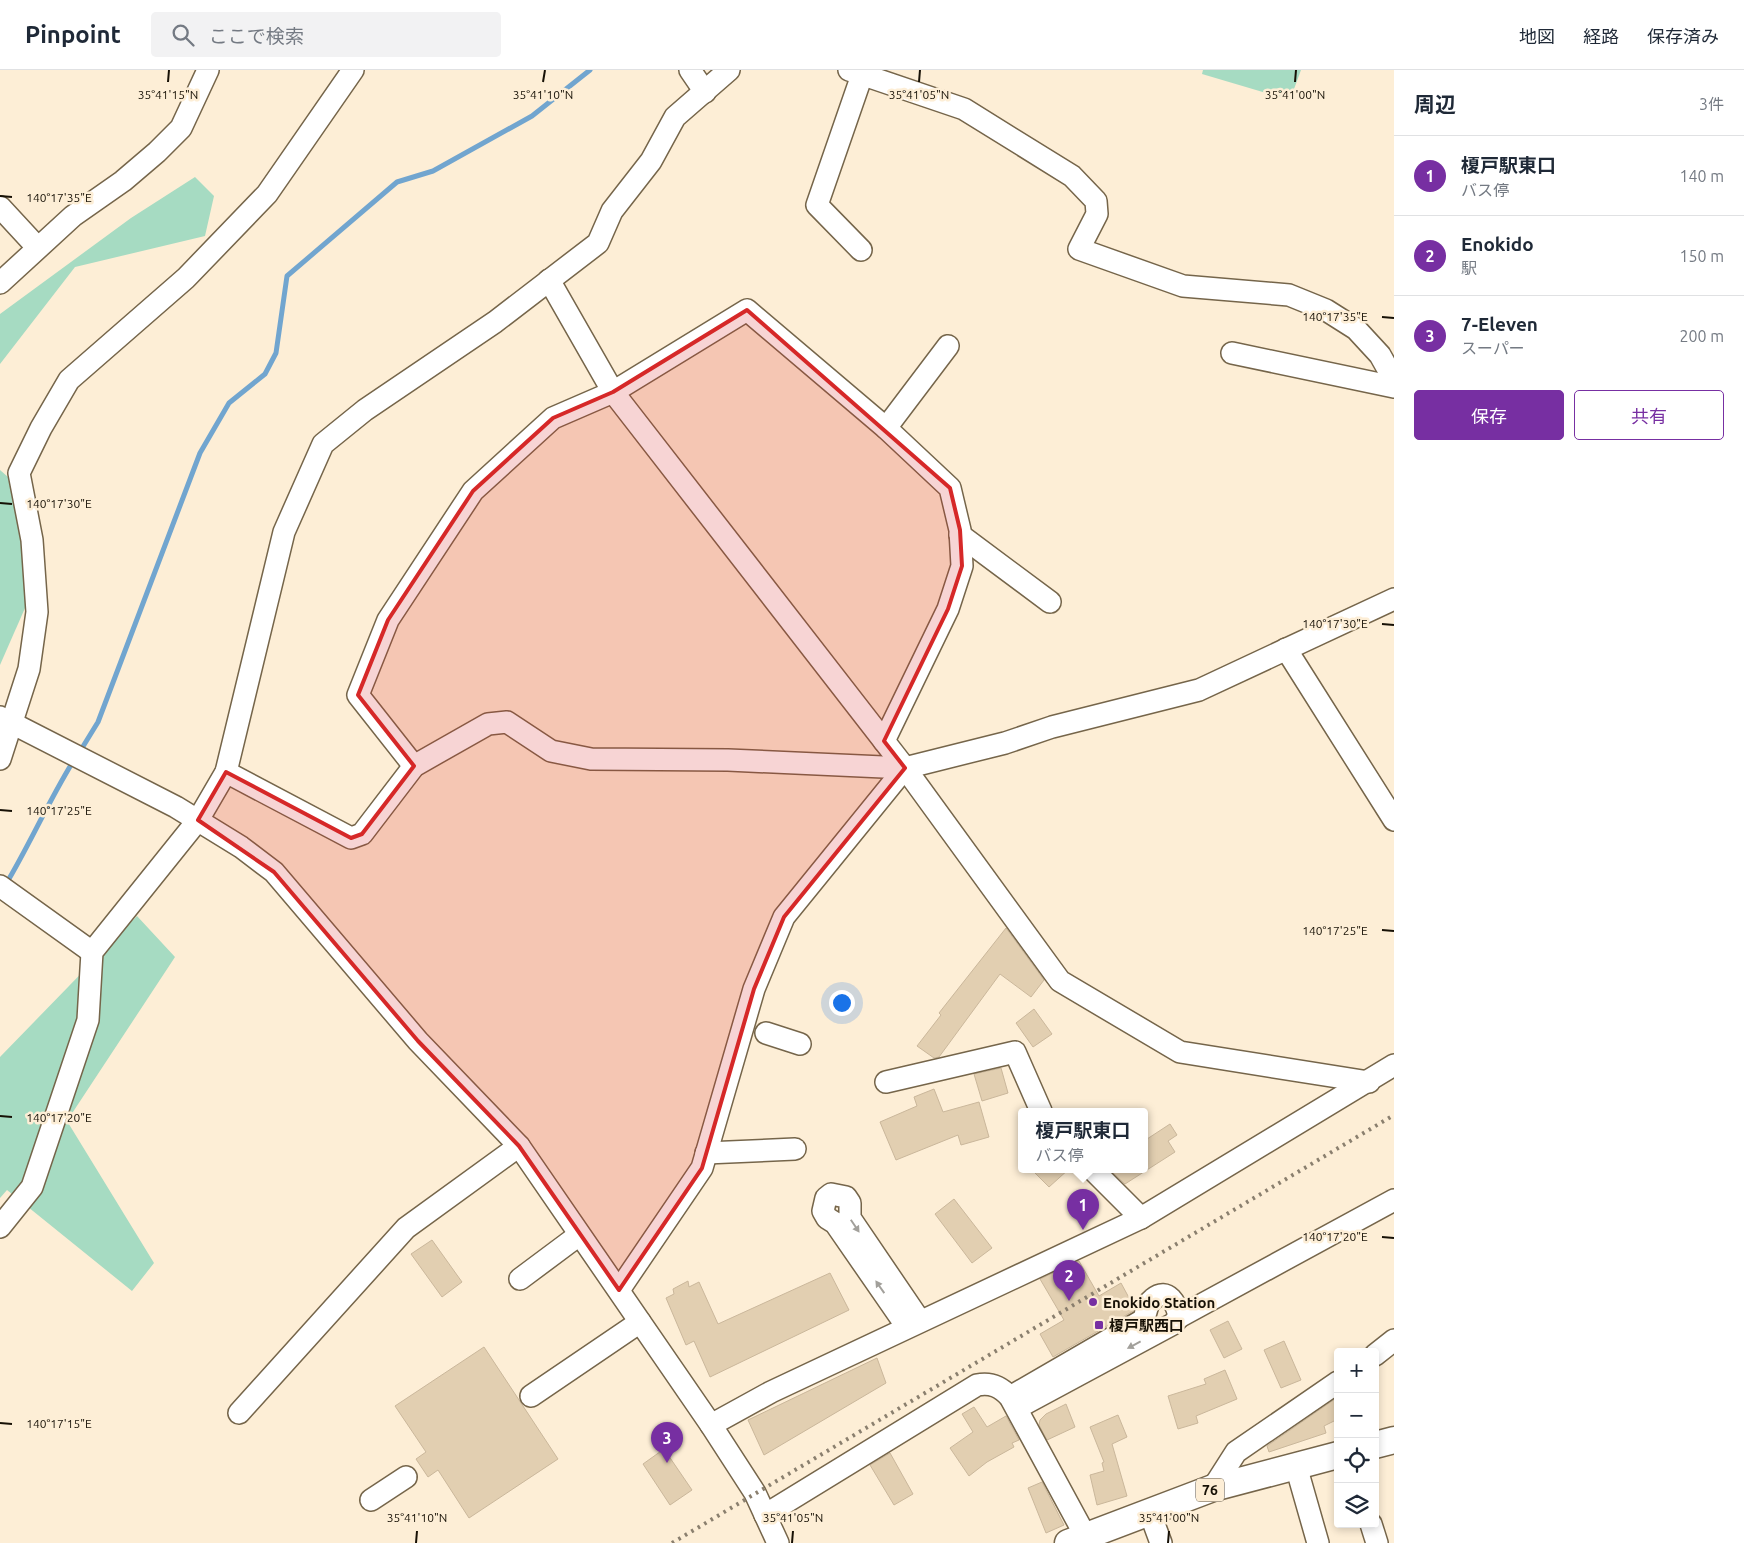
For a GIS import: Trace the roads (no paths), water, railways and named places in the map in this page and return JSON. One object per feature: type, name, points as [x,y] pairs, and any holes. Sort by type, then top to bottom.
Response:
[{"type":"main road","points":[[1379,1444],[1394,1440]]},
{"type":"main road","name":"76","points":[[1077,1540],[1213,1488],[1334,1456]]},
{"type":"street","points":[[0,283],[37,247],[73,216],[123,181],[157,152],[181,128],[208,70]]},
{"type":"street","points":[[0,759],[6,720],[29,669],[37,612],[32,540],[19,473],[41,428],[69,380],[186,278],[267,194],[353,70]]},
{"type":"street","points":[[690,70],[705,92]]},
{"type":"street","points":[[0,1227],[32,1188],[88,1020],[92,952],[198,820],[226,772],[284,532],[323,444],[365,410],[495,322],[598,243],[612,211],[651,161],[675,117],[728,70]]},
{"type":"street","points":[[862,250],[817,205],[856,72],[964,109],[1072,176],[1096,201],[1097,214],[1079,249],[1184,286],[1289,295],[1326,310],[1356,329],[1387,353],[1394,380]]},
{"type":"street","points":[[0,207],[37,247]]},
{"type":"street","points":[[549,280],[613,392],[905,768],[1060,981],[1180,1052],[1369,1082]]},
{"type":"street","points":[[414,766],[358,695],[388,620],[473,491],[553,418],[613,392],[747,310],[886,428],[950,488],[960,535],[962,566],[948,609],[884,741]]},
{"type":"street","points":[[886,428],[948,346]]},
{"type":"street","points":[[1232,353],[1394,387]]},
{"type":"street","points":[[960,535],[1050,602]]},
{"type":"street","points":[[226,772],[351,838],[362,834],[414,766],[488,724],[507,722],[551,752],[591,759],[728,760],[905,768],[1005,743],[1052,727],[1199,690],[1394,599]]},
{"type":"street","points":[[1286,649],[1394,820]]},
{"type":"street","points":[[6,720],[198,820],[241,847],[274,872],[418,1041],[519,1146],[711,1425],[755,1493],[778,1543]]},
{"type":"street","points":[[619,1290],[702,1168],[754,989],[784,917],[905,768]]},
{"type":"street","points":[[0,886],[92,952]]},
{"type":"street","points":[[766,1033],[800,1044]]},
{"type":"street","points":[[886,1082],[1015,1052],[1040,1108]]},
{"type":"street","points":[[711,1425],[771,1392],[1141,1218],[1369,1082],[1394,1065]]},
{"type":"street","points":[[239,1413],[406,1228],[519,1146]]},
{"type":"street","points":[[706,1153],[795,1149]]},
{"type":"street","points":[[1096,1173],[1141,1218]]},
{"type":"street","points":[[831,1194],[846,1197],[850,1203],[850,1218],[914,1324],[835,1223],[827,1218],[823,1211],[826,1198],[831,1194]]},
{"type":"street","points":[[1013,1403],[1173,1324],[1179,1317],[1394,1200]]},
{"type":"street","points":[[520,1279],[579,1235]]},
{"type":"street","points":[[1013,1403],[1143,1320],[1153,1298],[1160,1295],[1170,1297],[1176,1303],[1179,1317]]},
{"type":"street","points":[[531,1396],[640,1322]]},
{"type":"street","points":[[1379,1352],[1394,1340]]},
{"type":"street","points":[[765,1515],[977,1385],[993,1385],[1002,1389],[1013,1403],[1077,1540]]},
{"type":"street","points":[[1213,1488],[1236,1452],[1334,1385]]},
{"type":"street","points":[[1296,1466],[1318,1543]]},
{"type":"street","points":[[371,1500],[406,1477]]},
{"type":"street","points":[[1150,1513],[1161,1543]]},
{"type":"street","points":[[1372,1528],[1376,1543]]},
{"type":"waterway","points":[[79,753],[98,722],[200,453],[229,403],[265,374],[276,353],[287,276],[397,182],[433,171],[532,116],[590,70]]},
{"type":"waterway","points":[[6,884],[74,760]]},
{"type":"railway","points":[[672,1543],[1394,1115]]},
{"type":"place","name":"榎戸駅東口","points":[[1083,1230]]},
{"type":"place","name":"Enokido","points":[[1069,1301]]},
{"type":"place","name":"Enokido Station","points":[[1093,1302]]},
{"type":"place","name":"榎戸駅西口","points":[[1099,1325]]},
{"type":"place","name":"7-Eleven","points":[[667,1463]]}]
